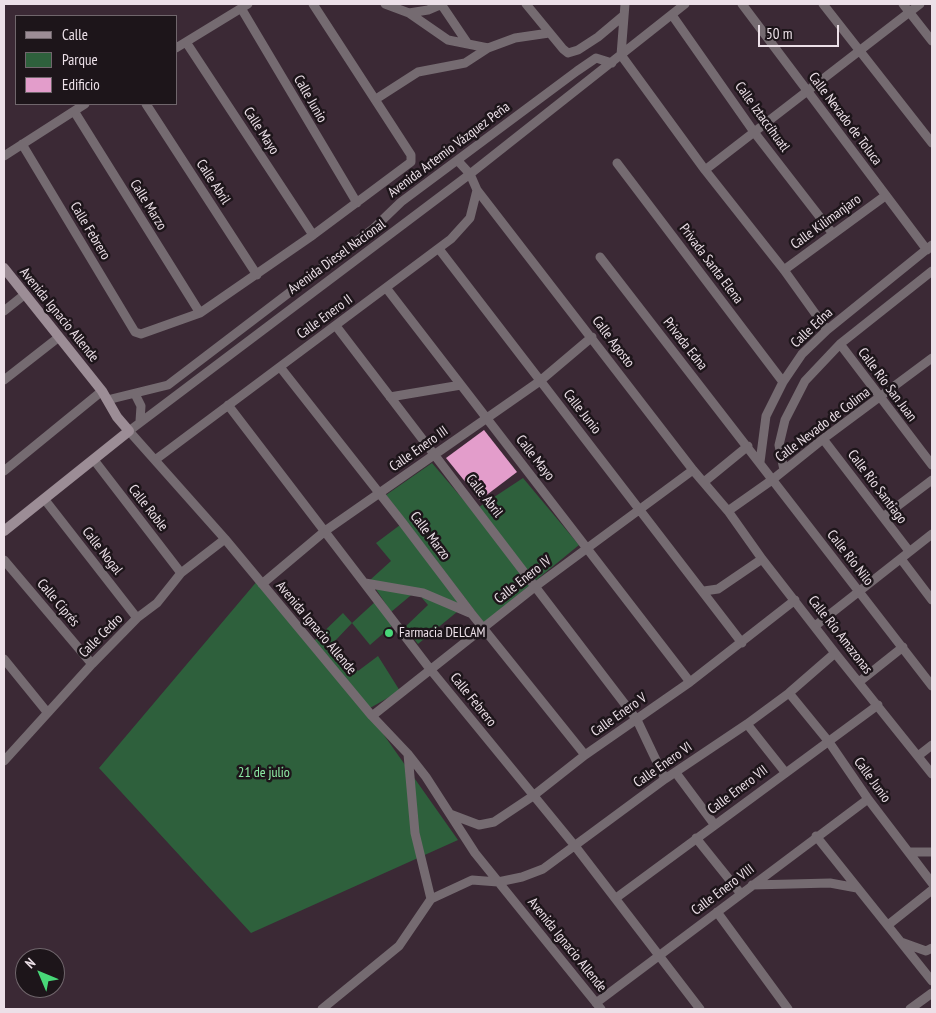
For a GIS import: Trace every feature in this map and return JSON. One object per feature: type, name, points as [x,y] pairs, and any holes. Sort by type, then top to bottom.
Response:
[{"type":"street","points":[[200,313],[313,235],[411,162],[411,155],[313,4]]},
{"type":"street","points":[[385,4],[398,7],[410,13],[448,40],[488,48]]},
{"type":"street","points":[[410,13],[441,4],[468,44]]},
{"type":"street","points":[[526,4],[549,33],[568,52],[578,50],[623,16]]},
{"type":"street","points":[[624,4],[620,55],[705,170],[784,270],[828,330]]},
{"type":"street","name":"Avenida Diesel Nacional","points":[[4,531],[45,500],[128,431],[470,174],[685,4]]},
{"type":"street","name":"Calle Nevado de Toluca","points":[[742,4],[885,196],[929,247]]},
{"type":"street","points":[[823,4],[932,143]]},
{"type":"street","points":[[903,4],[932,42]]},
{"type":"street","points":[[705,170],[920,4]]},
{"type":"street","points":[[178,47],[244,6]]},
{"type":"street","name":"Calle Junio","points":[[244,6],[357,203]]},
{"type":"street","name":"Calle Iztaccíhuatl","points":[[672,14],[754,132],[833,234]]},
{"type":"street","points":[[376,100],[418,72],[465,63],[488,48],[515,38],[549,33]]},
{"type":"street","name":"Calle Mayo","points":[[186,42],[313,235]]},
{"type":"street","name":"Avenida Artemio Vázquez Peña","points":[[4,471],[104,396],[135,394],[168,385],[374,228],[401,202],[596,58],[612,62]]},
{"type":"street","points":[[4,156],[83,105]]},
{"type":"street","name":"Calle Abril","points":[[147,105],[257,275]]},
{"type":"street","name":"Calle Marzo","points":[[74,111],[200,313]]},
{"type":"street","name":"Calle Febrero","points":[[22,144],[135,332],[141,334],[200,313]]},
{"type":"street","points":[[458,161],[470,174],[477,190]]},
{"type":"street","name":"Privada Santa Elena","points":[[617,163],[783,382]]},
{"type":"street","name":"Calle Enero II","points":[[155,460],[440,249],[470,218],[477,190]]},
{"type":"street","name":"Calle Agosto","points":[[477,190],[693,470],[728,511]]},
{"type":"street","name":"Calle Kilimanjaro","points":[[784,270],[885,196]]},
{"type":"street","name":"Calle Edna","points":[[760,462],[766,416],[783,382],[802,354],[828,330],[929,247]]},
{"type":"street","name":"Calle Junio","points":[[440,249],[742,643]]},
{"type":"street","name":"Privada Edna","points":[[600,257],[748,446]]},
{"type":"street","points":[[784,470],[779,445],[785,420],[805,381],[840,344],[932,271]]},
{"type":"street","name":"Avenida Ignacio Allende","points":[[6,275],[24,294],[59,338],[104,396],[128,431],[225,539],[372,716],[408,754],[475,853],[599,1006]]},
{"type":"street","name":"Calle Mayo","points":[[387,288],[690,682]]},
{"type":"street","points":[[4,311],[24,294]]},
{"type":"street","name":"Calle Abril","points":[[336,326],[637,720],[665,779]]},
{"type":"street","name":"Calle Enero III","points":[[262,584],[325,531],[540,380],[592,337]]},
{"type":"street","points":[[4,380],[59,338]]},
{"type":"street","name":"Calle Río San Juan","points":[[840,344],[932,465]]},
{"type":"street","name":"Calle Nevado de Colima","points":[[728,511],[772,480],[823,439],[880,399],[932,358]]},
{"type":"street","name":"Calle Marzo","points":[[280,367],[471,613],[585,755]]},
{"type":"street","points":[[390,397],[461,385]]},
{"type":"street","points":[[135,394],[141,406],[140,422]]},
{"type":"street","name":"Calle Febrero","points":[[228,405],[430,669],[575,846],[700,1009]]},
{"type":"street","name":"Calle Río Santiago","points":[[823,439],[909,551]]},
{"type":"street","points":[[704,482],[748,446]]},
{"type":"street","name":"Calle Río Nilo","points":[[748,446],[772,480],[932,686]]},
{"type":"street","name":"Calle Roble","points":[[94,460],[181,572]]},
{"type":"street","name":"Calle Enero IV","points":[[372,716],[536,586],[693,470]]},
{"type":"street","points":[[883,517],[932,480]]},
{"type":"street","name":"Calle Nogal","points":[[45,500],[137,618]]},
{"type":"street","name":"Calle Río Amazonas","points":[[728,511],[762,559],[932,774]]},
{"type":"street","points":[[815,626],[932,534]]},
{"type":"street","name":"Calle Cedro","points":[[4,761],[92,664],[137,618],[157,603],[181,572],[225,539]]},
{"type":"street","points":[[704,591],[718,589],[762,559]]},
{"type":"street","points":[[901,559],[932,600]]},
{"type":"street","name":"Calle Ciprés","points":[[4,560],[92,664]]},
{"type":"street","points":[[365,583],[423,593],[471,613]]},
{"type":"street","name":"Calle Enero V","points":[[450,814],[479,825],[494,822],[533,796],[585,755],[690,682],[796,600]]},
{"type":"street","points":[[859,682],[903,647]]},
{"type":"street","name":"Calle Enero VI","points":[[431,899],[472,880],[498,882],[522,877],[543,869],[665,779],[747,724],[789,693],[835,653]]},
{"type":"street","points":[[4,659],[47,712]]},
{"type":"street","name":"Calle Junio","points":[[789,693],[829,742],[868,799],[932,883]]},
{"type":"street","name":"Calle Enero VII","points":[[616,898],[784,772],[829,742],[878,705]]},
{"type":"street","points":[[747,724],[784,772]]},
{"type":"street","points":[[918,756],[932,745]]},
{"type":"street","points":[[322,1009],[399,946],[431,899],[415,833],[408,754]]},
{"type":"street","points":[[676,773],[714,824]]},
{"type":"street","name":"Calle Enero VIII","points":[[599,1006],[659,955],[868,799]]},
{"type":"street","points":[[816,836],[932,981]]},
{"type":"street","points":[[696,838],[741,894]]},
{"type":"street","points":[[909,852],[932,852]]},
{"type":"street","points":[[752,885],[830,882],[857,888]]},
{"type":"street","points":[[888,925],[932,890]]},
{"type":"street","points":[[717,912],[788,1009]]},
{"type":"street","points":[[901,942],[926,951],[932,948]]},
{"type":"street","points":[[910,1009],[932,993]]},
{"type":"green space","points":[[432,463],[473,511],[523,478],[579,545],[484,623],[386,495]]},
{"type":"green space","points":[[400,525],[463,607],[418,644],[405,627],[428,605],[416,591],[391,612],[370,580],[391,561],[376,543]]},
{"type":"green space","name":"21 de julio","points":[[258,580],[367,711],[458,840],[251,933],[99,768]]},
{"type":"green space","points":[[376,601],[394,624],[370,645],[352,623]]},
{"type":"green space","points":[[343,613],[352,623],[334,642],[358,671],[378,656],[400,691],[370,708],[313,642]]},
{"type":"building","points":[[484,430],[517,472],[480,500],[446,458]]},
{"type":"place","name":"Farmacia DELCAM","points":[[389,633]]}]
